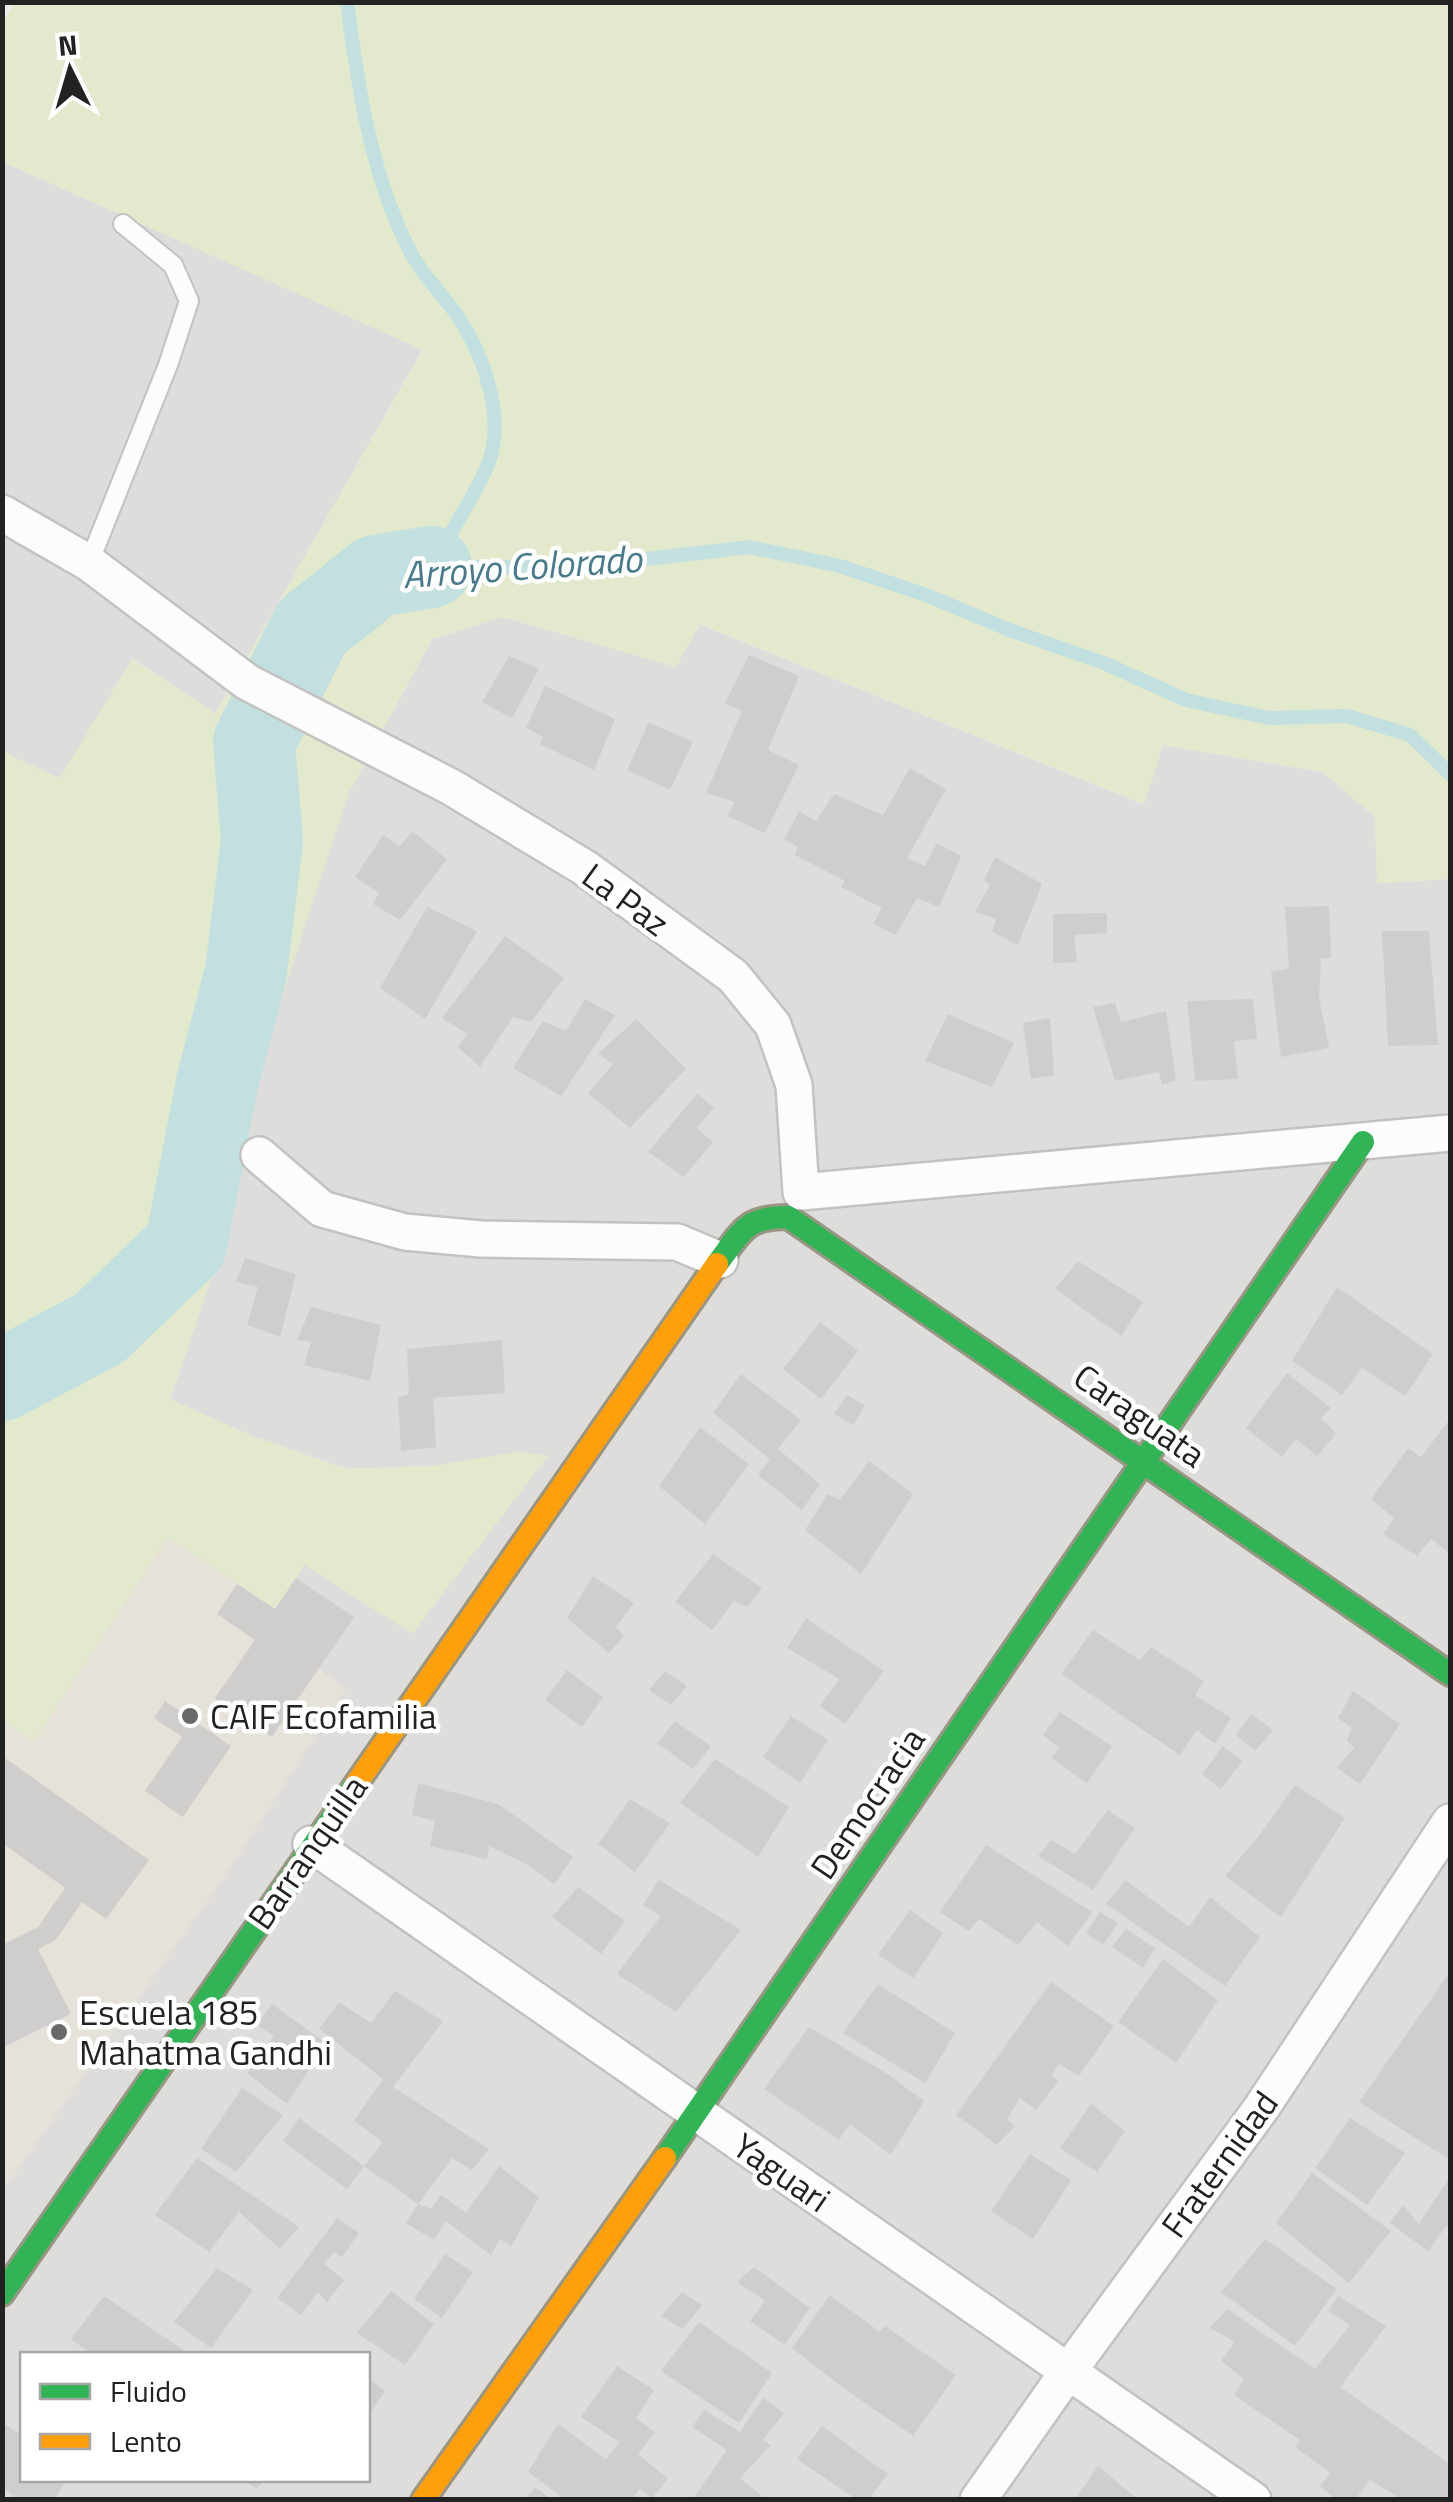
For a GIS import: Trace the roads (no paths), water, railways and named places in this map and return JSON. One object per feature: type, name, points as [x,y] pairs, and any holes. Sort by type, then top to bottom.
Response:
[{"type":"street","name":"La Paz","points":[[2,513],[89,563],[246,682],[451,787],[585,868],[733,976],[774,1025],[794,1085],[794,1204]]},
{"type":"street","points":[[794,1204],[1450,1133]]},
{"type":"street","name":"Democracia","points":[[423,2500],[698,2112],[1364,1142]]},
{"type":"street","points":[[259,1155],[322,1209],[406,1232],[481,1239],[677,1242],[720,1260]]},
{"type":"street","name":"Barranquilla","points":[[2,2294],[720,1260],[746,1228],[761,1217],[794,1204]]},
{"type":"street","name":"Caraguata","points":[[794,1204],[1144,1460],[1450,1674]]},
{"type":"street","name":"Fraternidad","points":[[978,2500],[1066,2372],[1262,2107],[1450,1822]]},
{"type":"street","name":"Yaguari","points":[[312,1844],[1253,2500]]},
{"type":"lane","points":[[89,563],[168,364],[188,301],[173,264],[123,224]]},
{"type":"waterway","name":"Arroyo Colorado","points":[[347,2],[376,162],[397,224],[416,262],[470,337],[485,373],[494,411],[487,467],[431,567],[578,567],[749,547],[840,566],[926,595],[1104,663],[1186,700],[1269,718],[1347,716],[1410,735],[1450,774]]},
{"type":"waterway","name":"Arroyo Colorado","points":[[2,1380],[100,1328],[186,1245],[217,1083],[246,972],[262,841],[254,742],[312,627],[376,576],[431,567]]},
{"type":"place","name":"CAIF Ecofamilia","points":[[190,1716]]},
{"type":"place","name":"Escuela 185 Mahatma Gandhi","points":[[59,2032]]}]
